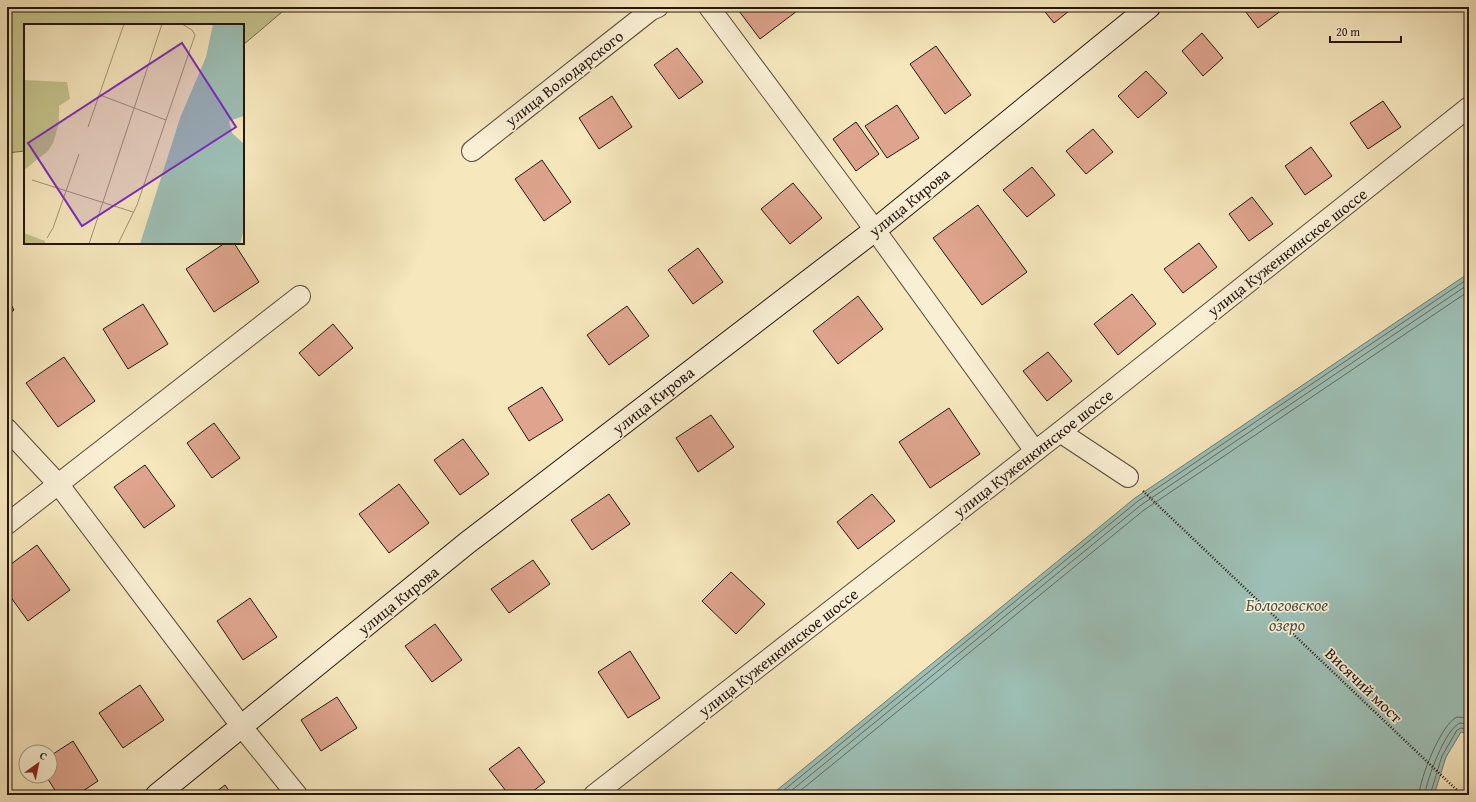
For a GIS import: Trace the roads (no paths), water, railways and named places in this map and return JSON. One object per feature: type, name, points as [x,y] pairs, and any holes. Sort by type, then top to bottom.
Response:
[{"type":"main road","name":"улица Кирова","points":[[158,795],[474,538],[875,230],[1149,7]]},
{"type":"street","name":"улица Володарского","points":[[472,151],[645,14],[658,7]]},
{"type":"street","points":[[708,7],[875,230],[1036,452]]},
{"type":"street","name":"улица Куженкинское шоссе","points":[[594,795],[1036,452],[1469,107]]},
{"type":"street","points":[[7,524],[300,296]]},
{"type":"street","points":[[7,429],[59,485],[242,727],[297,795]]},
{"type":"street","points":[[1060,432],[1128,477]]},
{"type":"water","name":"Бологовское озеро","points":[[1469,273],[1469,734],[1461,732],[1446,757],[1434,795],[771,795],[1135,498]]}]
